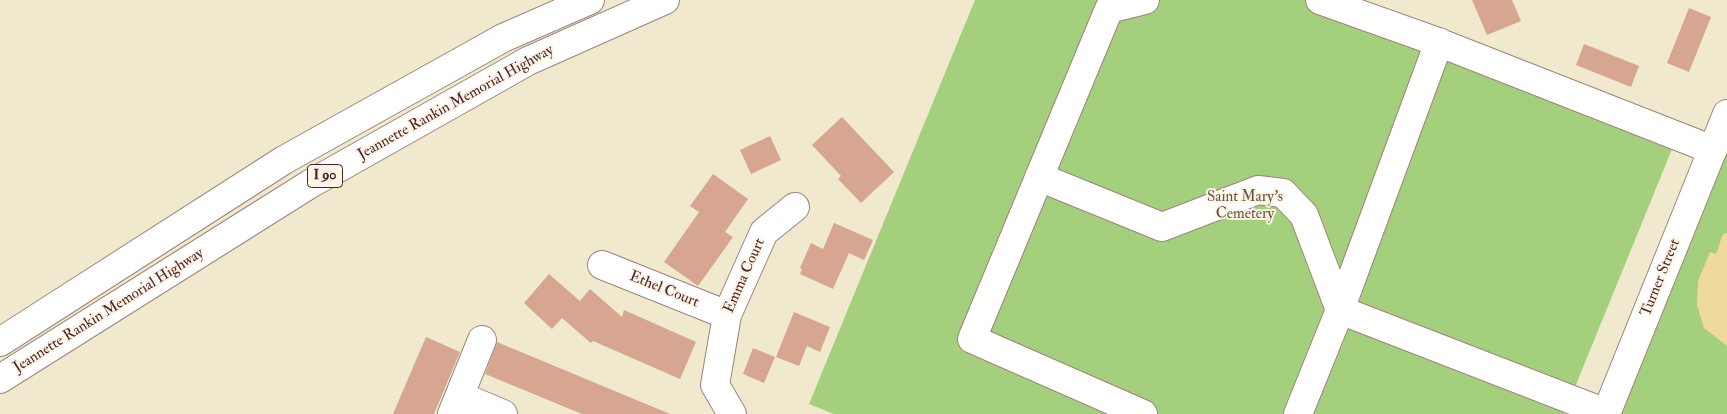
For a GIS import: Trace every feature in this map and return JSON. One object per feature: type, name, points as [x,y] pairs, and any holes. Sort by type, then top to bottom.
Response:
[{"type":"main road","name":"Jeannette Rankin Memorial Highway","points":[[0,342],[284,160],[502,38],[590,0]]},
{"type":"main road","name":"Jeannette Rankin Memorial Highway","points":[[0,379],[310,184],[528,61],[666,0]]},
{"type":"main road","points":[[1143,414],[972,339],[1109,9],[1145,0]]},
{"type":"main road","points":[[1320,0],[1719,146]]},
{"type":"main road","points":[[1298,414],[1340,310],[1439,42]]},
{"type":"main road","name":"Turner Street","points":[[1606,413],[1719,146],[1727,114]]},
{"type":"main road","points":[[1039,177],[1162,226],[1258,190],[1282,193],[1304,215],[1340,310],[1606,413]]},
{"type":"main road","name":"Emma Court","points":[[732,414],[715,385],[727,315],[764,232],[795,207]]},
{"type":"main road","name":"Ethel Court","points":[[602,265],[727,315]]},
{"type":"main road","points":[[482,340],[456,405],[504,414]]},
{"type":"green space","name":"Saint Mary's Cemetery","points":[[975,0],[1364,0],[1681,127],[1564,414],[834,414],[809,404]]},
{"type":"green space","points":[[1727,147],[1727,414],[1606,414]]},
{"type":"sand","points":[[1727,233],[1727,346],[1704,328],[1697,305],[1698,281],[1710,252],[1716,254],[1723,234]]},
{"type":"building","points":[[1472,0],[1512,0],[1521,21],[1487,35]]},
{"type":"building","points":[[1689,8],[1711,17],[1689,72],[1667,63]]},
{"type":"building","points":[[1584,44],[1639,66],[1631,87],[1576,65]]},
{"type":"building","points":[[842,117],[894,172],[861,203],[838,179],[841,176],[812,145]]},
{"type":"building","points":[[770,136],[781,160],[751,174],[740,150]]},
{"type":"building","points":[[713,174],[748,199],[725,232],[733,237],[698,286],[664,262],[699,212],[690,206]]},
{"type":"building","points":[[834,223],[873,240],[864,260],[849,253],[833,289],[800,274],[802,269],[800,268],[811,243],[823,249]]},
{"type":"building","points":[[549,274],[580,301],[590,289],[622,317],[624,310],[696,342],[680,379],[593,341],[591,343],[562,318],[552,329],[524,303]]},
{"type":"building","points":[[794,312],[830,327],[820,352],[807,346],[799,366],[776,357]]},
{"type":"building","points":[[426,337],[460,352],[434,414],[393,414]]},
{"type":"building","points":[[497,342],[670,414],[582,414],[485,374]]},
{"type":"building","points":[[753,348],[775,357],[764,383],[743,374]]}]
